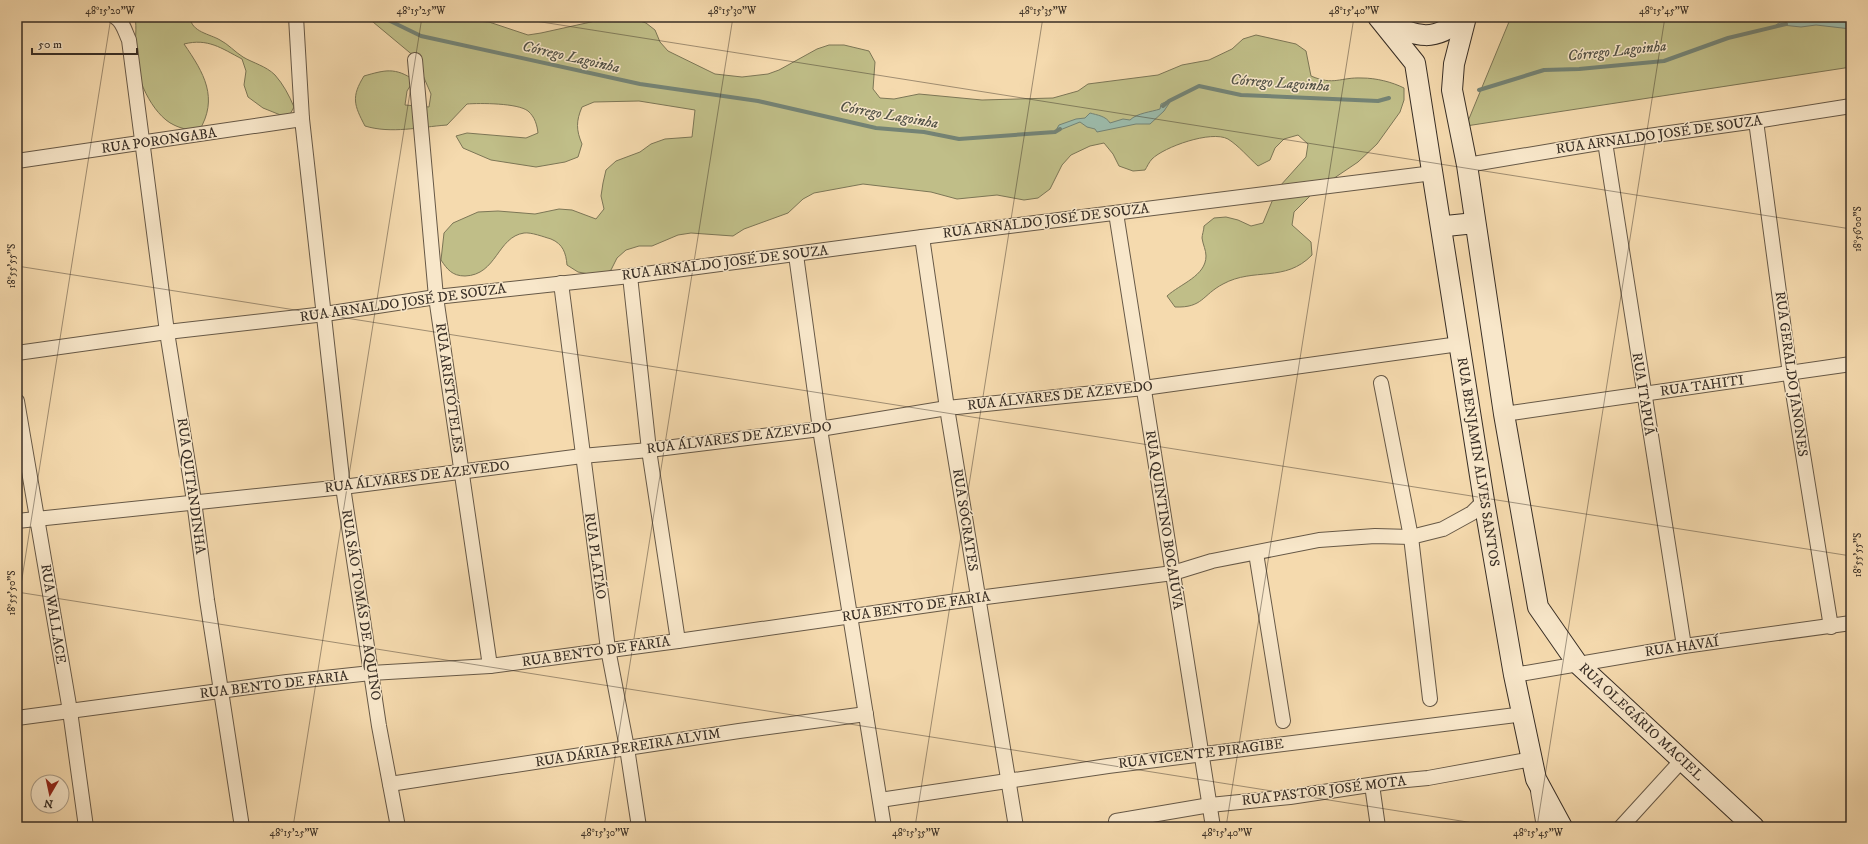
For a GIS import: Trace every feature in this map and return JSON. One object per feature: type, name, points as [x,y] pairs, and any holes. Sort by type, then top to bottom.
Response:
[{"type":"main road","points":[[1378,18],[1410,34],[1432,36],[1453,27],[1466,17]]},
{"type":"main road","points":[[1466,17],[1453,72],[1452,90],[1467,165],[1504,414]]},
{"type":"main road","name":"RUA BENJAMIN ALVES SANTOS","points":[[1378,18],[1415,63],[1484,501],[1514,675],[1524,714],[1536,779]]},
{"type":"main road","points":[[1441,224],[1446,226],[1475,223]]},
{"type":"main road","name":"RUA OLEGÁRIO MACIEL","points":[[1504,414],[1538,607],[1577,663],[1754,827]]},
{"type":"main road","points":[[1536,779],[1562,827]]},
{"type":"street","name":"RUA QUITANDINHA","points":[[115,17],[118,18],[123,25],[129,40],[167,332],[194,501],[242,827]]},
{"type":"street","name":"RUA SÃO TOMÁS DE AQUINO","points":[[296,17],[302,119],[325,314],[343,487],[371,673],[398,827]]},
{"type":"street","name":"RUA ARISTÓTELES","points":[[415,60],[436,297],[490,666]]},
{"type":"street","name":"RUA ARNALDO JOSÉ DE SOUZA","points":[[1467,165],[1604,142],[1756,122],[1851,106]]},
{"type":"street","name":"RUA PORONGABA","points":[[17,161],[143,144],[302,119]]},
{"type":"street","name":"RUA GERALDO JANONES","points":[[1756,122],[1790,374],[1831,626]]},
{"type":"street","name":"RUA ITAPUÃ","points":[[1604,142],[1684,646]]},
{"type":"street","name":"RUA ARNALDO JOSÉ DE SOUZA","points":[[17,353],[167,332],[325,314],[436,297],[630,276],[796,255],[922,236],[1432,173]]},
{"type":"street","name":"RUA QUINTINO BOCAIÚVA","points":[[1116,213],[1213,827]]},
{"type":"street","name":"RUA SÓCRATES","points":[[922,236],[947,408],[1007,780],[1016,827]]},
{"type":"street","points":[[796,255],[820,428],[884,827]]},
{"type":"street","points":[[630,276],[649,450],[678,641]]},
{"type":"street","name":"RUA PLATÃO","points":[[561,283],[608,650],[627,748],[639,827]]},
{"type":"street","name":"RUA ÁLVARES DE AZEVEDO","points":[[17,521],[194,501],[343,487],[582,456],[649,450],[820,428],[947,408],[1144,388],[1459,344]]},
{"type":"street","name":"RUA TAHITI","points":[[1504,414],[1851,364]]},
{"type":"street","points":[[1381,383],[1411,538],[1430,700]]},
{"type":"street","name":"RUA WALLACE","points":[[17,401],[70,711],[86,827]]},
{"type":"street","name":"RUA BENTO DE FARIA","points":[[17,718],[221,690],[371,673],[490,666],[678,641],[978,598],[1173,573],[1212,561],[1319,540],[1375,536],[1411,538],[1443,529],[1472,513],[1484,501]]},
{"type":"street","points":[[1256,553],[1282,721]]},
{"type":"street","name":"RUA HAVAÍ","points":[[1514,675],[1577,663],[1684,646],[1851,623]]},
{"type":"street","name":"RUA DÁRIA PEREIRA ALVIM","points":[[390,784],[866,714]]},
{"type":"street","name":"RUA VICENTE PIRAGIBE","points":[[880,800],[1007,780],[1524,714]]},
{"type":"street","name":"RUA PASTOR JOSÉ MOTA","points":[[1116,821],[1210,805],[1290,797],[1428,778],[1532,760]]},
{"type":"street","points":[[1621,827],[1682,760]]},
{"type":"street","name":"RUA BENJAMIN ALVES SANTOS","points":[[1536,779],[1544,827]]},
{"type":"street","points":[[1372,785],[1378,827]]},
{"type":"shaded area","points":[[135,17],[190,17],[191,22],[197,29],[223,42],[243,57],[264,67],[275,75],[286,90],[294,107],[288,118],[263,108],[248,97],[244,85],[246,71],[242,59],[214,45],[193,42],[184,44],[198,65],[206,86],[208,108],[205,119],[199,131],[189,130],[174,125],[166,120],[158,113],[152,104],[141,82],[135,61]]},
{"type":"shaded area","points":[[367,17],[475,17],[475,21],[489,22],[528,35],[609,18],[621,17],[634,19],[646,23],[655,30],[660,42],[668,51],[715,74],[742,77],[768,74],[779,70],[817,49],[829,45],[844,45],[869,51],[875,62],[873,89],[880,98],[894,99],[919,94],[982,100],[1053,98],[1078,91],[1088,84],[1158,75],[1182,65],[1209,60],[1232,49],[1243,39],[1256,35],[1296,44],[1306,51],[1311,76],[1331,81],[1362,78],[1384,81],[1404,88],[1404,100],[1400,112],[1377,144],[1358,162],[1315,191],[1294,212],[1292,225],[1311,242],[1312,255],[1302,264],[1291,269],[1235,279],[1216,288],[1197,303],[1184,307],[1175,307],[1167,296],[1202,269],[1206,256],[1202,238],[1204,226],[1214,218],[1226,217],[1238,220],[1251,226],[1263,223],[1280,186],[1306,157],[1308,144],[1298,135],[1284,139],[1275,148],[1270,160],[1258,166],[1240,148],[1228,139],[1220,137],[1200,138],[1177,145],[1158,154],[1152,159],[1145,170],[1133,171],[1119,166],[1113,154],[1104,143],[1090,146],[1071,155],[1062,165],[1050,189],[1038,198],[1024,200],[997,195],[957,199],[931,192],[863,184],[814,193],[803,199],[788,213],[744,229],[733,236],[691,233],[678,235],[652,246],[639,246],[626,250],[617,258],[611,270],[600,276],[578,272],[567,265],[563,249],[555,241],[538,235],[524,233],[515,236],[508,241],[491,263],[484,269],[476,274],[460,276],[450,271],[441,260],[444,233],[453,223],[478,212],[498,211],[535,214],[559,209],[572,210],[596,219],[604,209],[601,196],[606,170],[616,161],[640,152],[651,144],[665,139],[692,137],[695,110],[639,101],[594,102],[582,107],[579,117],[578,130],[582,144],[578,157],[565,162],[536,167],[491,160],[463,148],[456,136],[467,133],[526,138],[538,133],[535,121],[530,113],[523,108],[516,106],[467,104],[447,125],[395,130],[385,130],[365,126],[356,106],[357,90],[364,76],[384,71],[395,71],[414,80],[407,91],[405,105],[429,107],[431,94],[415,57]]},
{"type":"shaded area","points":[[1511,17],[1851,17],[1851,67],[1466,126]]},
{"type":"shaded area","points":[[1787,17],[1851,17],[1851,29],[1816,25],[1801,27],[1782,25],[1772,28]]},
{"type":"shaded area","points":[[1172,99],[1164,111],[1150,124],[1136,124],[1097,132],[1095,129],[1087,127],[1080,122],[1055,132],[1059,125],[1076,119],[1085,118],[1090,113],[1104,117],[1110,123],[1123,119],[1130,120],[1140,114],[1160,109],[1161,104]]},
{"type":"waterway","name":"Córrego Lagoinha","points":[[382,17],[421,36],[640,84],[758,101],[876,128],[924,132],[959,139],[1055,132],[1060,129]]},
{"type":"waterway","name":"Córrego Lagoinha","points":[[1479,90],[1544,70],[1579,69],[1664,61],[1728,38],[1786,24]]},
{"type":"waterway","name":"Córrego Lagoinha","points":[[1163,106],[1169,101],[1199,86],[1241,95],[1378,101],[1389,98]]}]
